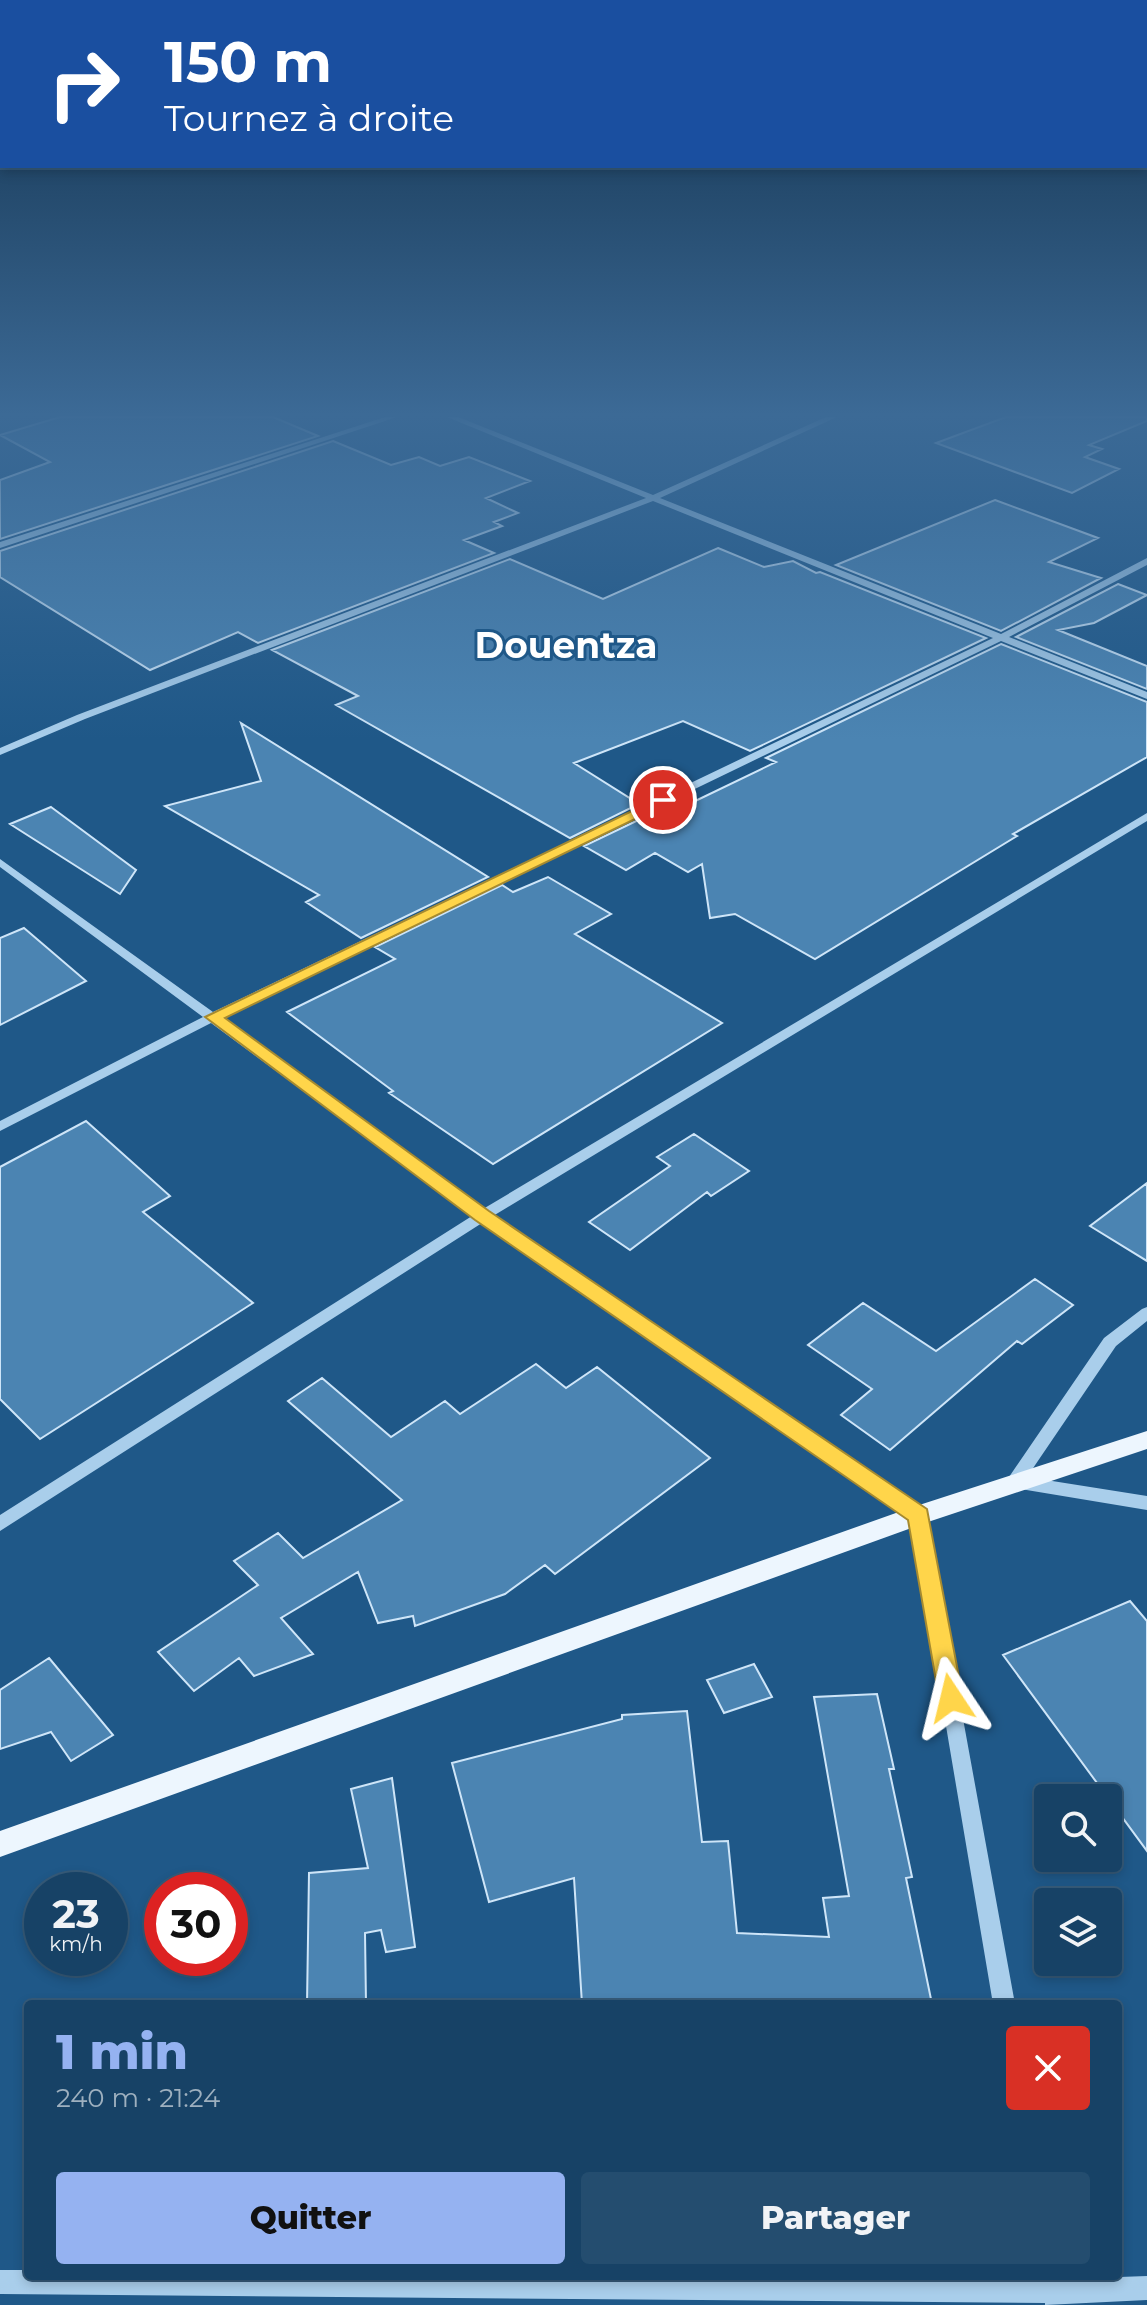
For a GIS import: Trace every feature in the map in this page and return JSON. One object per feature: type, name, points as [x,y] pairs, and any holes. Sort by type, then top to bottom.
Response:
[{"type":"main road","points":[[0,1844],[919,1515],[1147,1440]]},
{"type":"street","points":[[0,545],[63,525]]},
{"type":"street","points":[[0,752],[95,712],[584,525]]},
{"type":"street","points":[[719,525],[1147,696]]},
{"type":"street","points":[[0,1127],[213,1017],[1000,638],[1147,561]]},
{"type":"street","points":[[0,1524],[482,1216],[1147,816]]},
{"type":"street","points":[[0,862],[482,1216],[919,1515],[1003,2000]]},
{"type":"street","points":[[1147,1313],[1110,1342],[1015,1482],[1147,1503]]},
{"type":"street","points":[[0,2282],[1054,2291],[1147,2288]]},
{"type":"building","points":[[0,525],[45,525],[0,539]]},
{"type":"building","points":[[80,525],[502,526],[464,540],[494,553],[258,643],[238,632],[150,670],[0,577],[0,551]]},
{"type":"building","points":[[935,525],[1062,525],[1098,538],[1049,562],[1101,578],[1001,631],[836,565]]},
{"type":"building","points":[[718,548],[764,567],[793,561],[816,573],[986,638],[750,751],[683,721],[574,763],[639,804],[570,838],[336,705],[358,696],[272,650],[510,559],[603,599]]},
{"type":"building","points":[[1118,584],[1147,595],[1094,623],[1058,630],[1147,666],[1147,689],[1016,637]]},
{"type":"building","points":[[1001,644],[1147,702],[1147,757],[1013,834],[1017,836],[815,959],[735,914],[710,918],[702,864],[688,872],[655,853],[626,870],[584,846],[653,813],[660,817],[776,762],[766,758]]},
{"type":"building","points":[[241,723],[488,877],[361,938],[306,902],[319,895],[165,806],[261,781]]},
{"type":"building","points":[[51,807],[136,870],[120,894],[10,824]]},
{"type":"building","points":[[548,877],[611,914],[575,934],[722,1023],[493,1164],[389,1093],[393,1091],[287,1012],[395,959],[375,947],[502,885],[513,892]]},
{"type":"building","points":[[24,928],[86,981],[0,1025],[0,938]]},
{"type":"building","points":[[86,1121],[170,1196],[143,1212],[253,1303],[40,1439],[0,1399],[0,1167]]},
{"type":"building","points":[[694,1134],[749,1171],[711,1196],[707,1192],[630,1250],[589,1222],[670,1166],[657,1157]]},
{"type":"building","points":[[1147,1183],[1147,1261],[1090,1226]]},
{"type":"building","points":[[1035,1279],[1073,1305],[1022,1344],[1017,1341],[890,1450],[841,1415],[872,1389],[808,1345],[863,1303],[936,1351]]},
{"type":"building","points":[[536,1364],[566,1388],[597,1367],[710,1458],[555,1574],[545,1565],[505,1594],[415,1626],[413,1616],[378,1623],[358,1572],[281,1618],[313,1654],[254,1676],[239,1658],[194,1691],[158,1652],[258,1585],[234,1561],[278,1533],[303,1558],[402,1500],[288,1401],[322,1378],[391,1437],[445,1401],[460,1414]]},
{"type":"building","points":[[1130,1601],[1147,1621],[1147,1851],[1122,1817],[1122,1784],[1098,1784],[1003,1655]]},
{"type":"building","points":[[49,1658],[113,1735],[71,1761],[51,1732],[0,1749],[0,1690]]},
{"type":"building","points":[[754,1664],[772,1697],[724,1713],[707,1680]]},
{"type":"building","points":[[877,1694],[894,1769],[889,1769],[912,1877],[906,1878],[931,2000],[582,2000],[574,1878],[489,1902],[452,1763],[622,1719],[622,1715],[687,1711],[702,1842],[728,1841],[737,1933],[829,1937],[823,1898],[849,1896],[814,1697]]},
{"type":"building","points":[[392,1778],[415,1947],[386,1952],[381,1930],[365,1933],[366,2000],[307,2000],[309,1873],[368,1868],[351,1789]]},
{"type":"district","name":"Douentza","points":[[566,645]]},
{"type":"route","points":[[663,800],[213,1017],[482,1216],[919,1515],[951,1698]]}]
